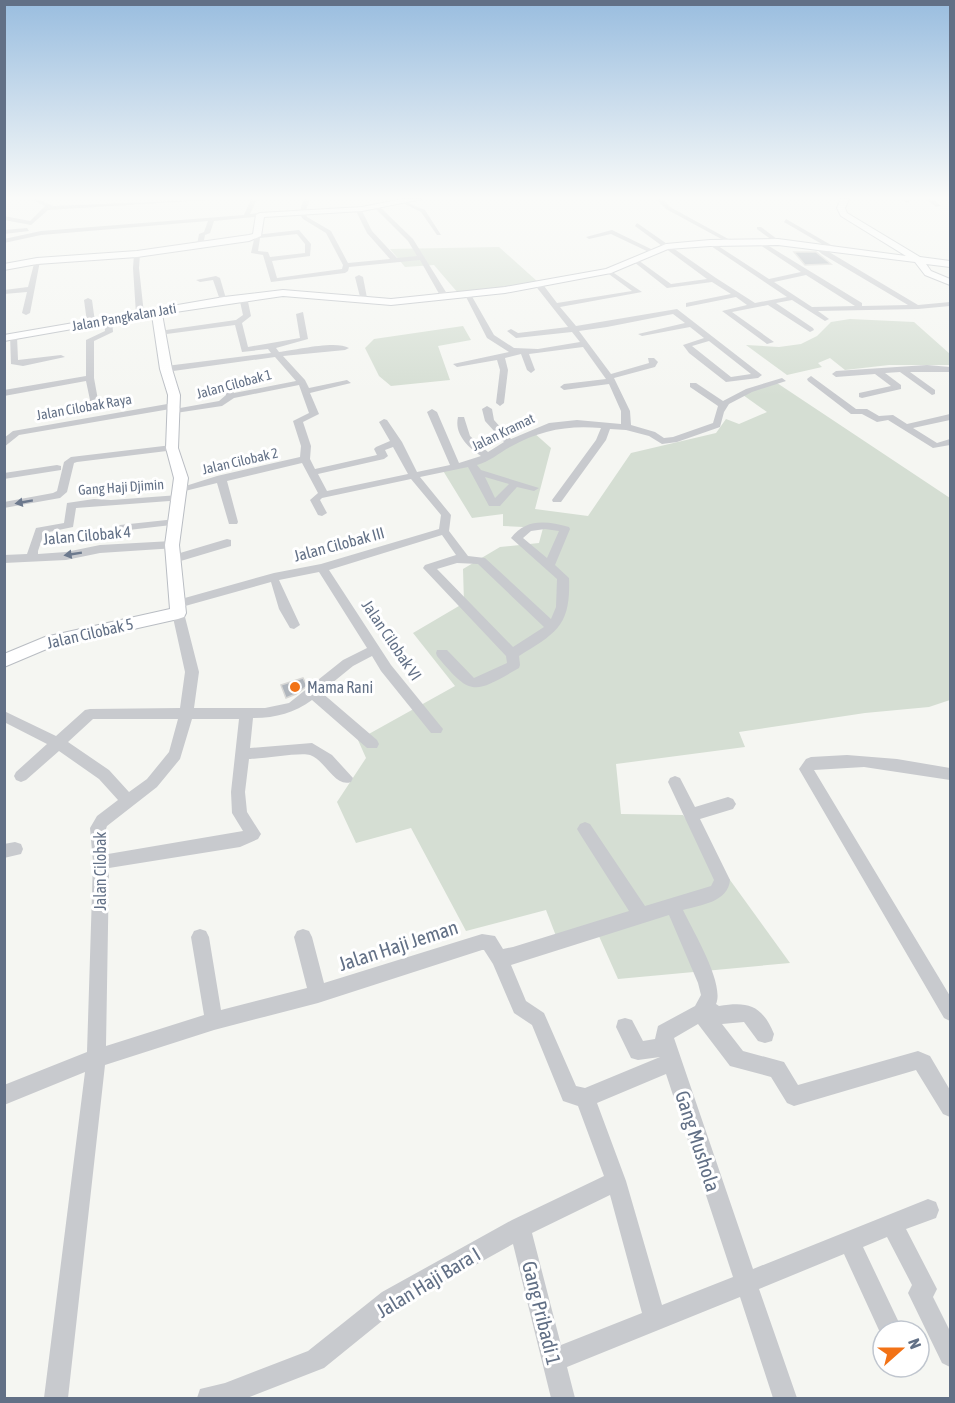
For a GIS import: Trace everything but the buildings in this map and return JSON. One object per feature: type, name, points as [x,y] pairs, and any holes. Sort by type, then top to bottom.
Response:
[{"type":"main road","name":"Jalan Pangkalan Jati","points":[[8,337],[243,297],[283,293],[399,302],[538,284],[608,271],[626,264]]},
{"type":"main road","points":[[921,264],[928,273],[951,282]]},
{"type":"main road","name":"Jalan Cilobak","points":[[157,312],[166,369],[174,395],[167,446],[180,471],[180,494],[173,552],[178,608]]},
{"type":"main road","name":"Jalan Cilobak 5","points":[[4,661],[45,643],[178,608]]},
{"type":"street","points":[[26,313],[36,264]]},
{"type":"street","points":[[136,264],[140,314]]},
{"type":"street","points":[[270,264],[274,280],[283,280],[300,278],[305,274],[345,271],[346,265],[353,264]]},
{"type":"street","points":[[426,264],[445,297]]},
{"type":"street","points":[[641,264],[670,286],[713,280]]},
{"type":"street","points":[[691,264],[753,305]]},
{"type":"street","points":[[742,264],[825,319]]},
{"type":"street","points":[[793,264],[859,305]]},
{"type":"street","points":[[845,264],[918,307]]},
{"type":"street","points":[[554,306],[638,292],[608,271]]},
{"type":"street","points":[[767,281],[806,273]]},
{"type":"street","points":[[359,277],[365,301]]},
{"type":"street","points":[[200,280],[216,278],[224,300]]},
{"type":"street","points":[[283,280],[283,293]]},
{"type":"street","points":[[538,284],[610,379],[623,402],[626,427]]},
{"type":"street","points":[[4,292],[31,289]]},
{"type":"street","points":[[467,295],[488,327],[490,336],[500,340],[508,349],[520,352],[531,370]]},
{"type":"street","points":[[689,305],[737,295]]},
{"type":"street","points":[[159,333],[238,322],[247,316],[243,297]]},
{"type":"street","points":[[770,342],[726,311],[793,298]]},
{"type":"street","points":[[88,300],[91,322]]},
{"type":"street","points":[[769,302],[810,330]]},
{"type":"street","points":[[811,309],[918,307],[951,304]]},
{"type":"street","points":[[511,331],[516,336],[607,325],[674,311],[711,338],[758,375],[729,380],[687,345],[711,338]]},
{"type":"street","points":[[166,369],[304,339],[300,314]]},
{"type":"street","points":[[91,405],[94,400],[90,378],[90,340],[109,332],[108,320]]},
{"type":"street","points":[[238,322],[245,350],[273,346],[345,348]]},
{"type":"street","points":[[642,334],[692,324]]},
{"type":"street","points":[[8,337],[8,354]]},
{"type":"street","points":[[8,337],[14,362],[23,363],[61,357]]},
{"type":"street","points":[[457,364],[520,352],[585,344]]},
{"type":"street","points":[[273,346],[304,386],[314,414],[298,421],[306,446],[305,459],[324,495],[315,500],[322,513]]},
{"type":"street","points":[[500,357],[504,370],[500,403]]},
{"type":"street","points":[[564,387],[610,379],[652,366],[654,362],[651,360]]},
{"type":"street","points":[[939,368],[951,375]]},
{"type":"street","points":[[836,374],[951,369]]},
{"type":"street","points":[[902,370],[932,392]]},
{"type":"street","points":[[862,395],[898,387],[878,372]]},
{"type":"street","points":[[4,393],[90,378]]},
{"type":"street","points":[[811,379],[854,412],[864,411],[877,419],[890,417],[936,446],[951,442]]},
{"type":"street","points":[[230,381],[228,386],[231,396]]},
{"type":"street","points":[[693,385],[723,405],[761,386],[782,381]]},
{"type":"street","name":"Jalan Cilobak 1","points":[[172,409],[222,403],[231,396],[304,386],[347,383]]},
{"type":"street","name":"Jalan Kramat","points":[[324,495],[455,466],[474,468],[510,444],[549,426],[577,423],[626,427],[652,434],[662,441],[674,440],[717,425],[718,414],[723,405]]},
{"type":"street","name":"Jalan Cilobak Raya","points":[[4,444],[16,433],[172,409]]},
{"type":"street","points":[[487,409],[490,421],[510,444]]},
{"type":"street","points":[[432,412],[455,466]]},
{"type":"street","points":[[905,427],[951,417]]},
{"type":"street","points":[[461,419],[461,428],[469,441],[488,457]]},
{"type":"street","points":[[384,422],[414,476],[446,515],[444,531],[464,558]]},
{"type":"street","points":[[557,500],[601,440],[608,425]]},
{"type":"street","points":[[311,473],[381,457],[383,456],[379,449],[397,442]]},
{"type":"street","points":[[4,476],[167,446]]},
{"type":"street","name":"Jalan Cilobak 2","points":[[180,494],[221,478],[305,459]]},
{"type":"street","points":[[4,505],[56,496],[62,492],[64,466]]},
{"type":"street","points":[[474,468],[493,504],[496,504],[515,483]]},
{"type":"street","points":[[474,468],[534,488]]},
{"type":"street","points":[[221,478],[233,522]]},
{"type":"street","points":[[368,486],[374,498]]},
{"type":"street","name":"Gang Haji Djimin","points":[[33,557],[32,551],[40,530],[69,525],[71,505],[94,502],[111,503],[180,494]]},
{"type":"street","points":[[120,528],[176,522]]},
{"type":"street","name":"Jalan Cilobak III","points":[[178,608],[444,531]]},
{"type":"street","name":"Jalan Cilobak 4","points":[[4,559],[66,556],[100,549],[173,552],[227,543]]},
{"type":"street","points":[[442,653],[467,682],[473,685],[480,684],[514,664],[512,654],[429,568],[437,564],[464,558],[481,561],[552,627]]},
{"type":"street","points":[[512,654],[552,627],[562,615],[565,600],[563,578],[549,566]]},
{"type":"street","name":"Jalan Cilobak VI","points":[[322,568],[386,668],[436,729]]},
{"type":"street","points":[[275,580],[285,609],[294,625]]},
{"type":"street","name":"Jalan Cilobak","points":[[56,1398],[96,1058],[101,862],[98,828],[102,820],[152,783],[175,755],[186,715],[192,672],[178,608]]},
{"type":"street","points":[[21,776],[90,714],[265,713],[293,707],[348,663],[375,650]]},
{"type":"street","points":[[312,692],[368,740]]},
{"type":"street","points":[[101,862],[240,840],[253,834],[240,813],[238,792],[247,713]]},
{"type":"street","points":[[4,716],[59,741],[120,788],[127,801]]},
{"type":"street","points":[[243,754],[312,749],[346,778]]},
{"type":"street","points":[[951,774],[876,761],[845,759],[811,763],[806,769],[951,1012]]},
{"type":"street","points":[[669,1054],[585,1098],[570,1094],[538,1019],[520,1007],[499,958],[716,892],[722,884],[722,879],[675,782]]},
{"type":"street","points":[[691,815],[728,804]]},
{"type":"street","points":[[585,829],[641,915]]},
{"type":"street","points":[[669,1054],[665,1033],[703,1009],[710,997],[707,982],[673,906]]},
{"type":"street","points":[[200,937],[214,1021]]},
{"type":"street","points":[[303,938],[318,994]]},
{"type":"street","name":"Jalan Haji Jeman","points":[[4,1095],[96,1058],[214,1021],[318,994],[482,942],[489,942],[499,958]]},
{"type":"street","points":[[703,1009],[717,1016],[746,1012],[753,1016],[765,1034]]},
{"type":"street","points":[[703,1009],[737,1059],[777,1069],[794,1096],[918,1060],[951,1107]]},
{"type":"street","points":[[625,1027],[638,1051],[669,1054]]},
{"type":"street","name":"Gang Mushola","points":[[669,1054],[785,1398]]},
{"type":"street","points":[[585,1098],[616,1181],[654,1319]]},
{"type":"street","name":"Jalan Haji Bara I","points":[[209,1398],[225,1395],[316,1360],[390,1300],[520,1228],[616,1181]]},
{"type":"street","points":[[554,1360],[928,1209]]},
{"type":"street","points":[[892,1225],[926,1289],[919,1293],[951,1355]]},
{"type":"street","name":"Gang Pribadi 1","points":[[520,1228],[562,1398]]},
{"type":"street","points":[[850,1242],[885,1319]]},
{"type":"shaded area","points":[[403,264],[518,264],[538,282],[458,293],[434,265],[405,267]]},
{"type":"shaded area","points":[[850,319],[914,322],[950,354],[950,365],[889,365],[845,370],[830,358],[818,363],[822,367],[787,375],[746,345],[779,347],[801,344],[817,336],[831,322]]},
{"type":"shaded area","points":[[463,326],[471,340],[438,346],[450,380],[391,386],[379,376],[365,348],[374,339]]},
{"type":"shaded area","points":[[774,381],[950,498],[950,700],[929,707],[865,713],[739,732],[745,747],[616,764],[621,814],[683,815],[790,963],[618,979],[594,925],[556,936],[546,910],[466,931],[411,828],[356,843],[337,802],[366,758],[358,740],[455,686],[413,633],[464,603],[463,569],[500,547],[539,543],[543,528],[503,526],[503,514],[472,518],[442,469],[481,460],[533,432],[551,448],[535,509],[588,516],[631,453],[716,433],[726,419],[739,424],[767,412],[743,395]]},
{"type":"place","name":"Mama Rani","points":[[295,687]]}]
